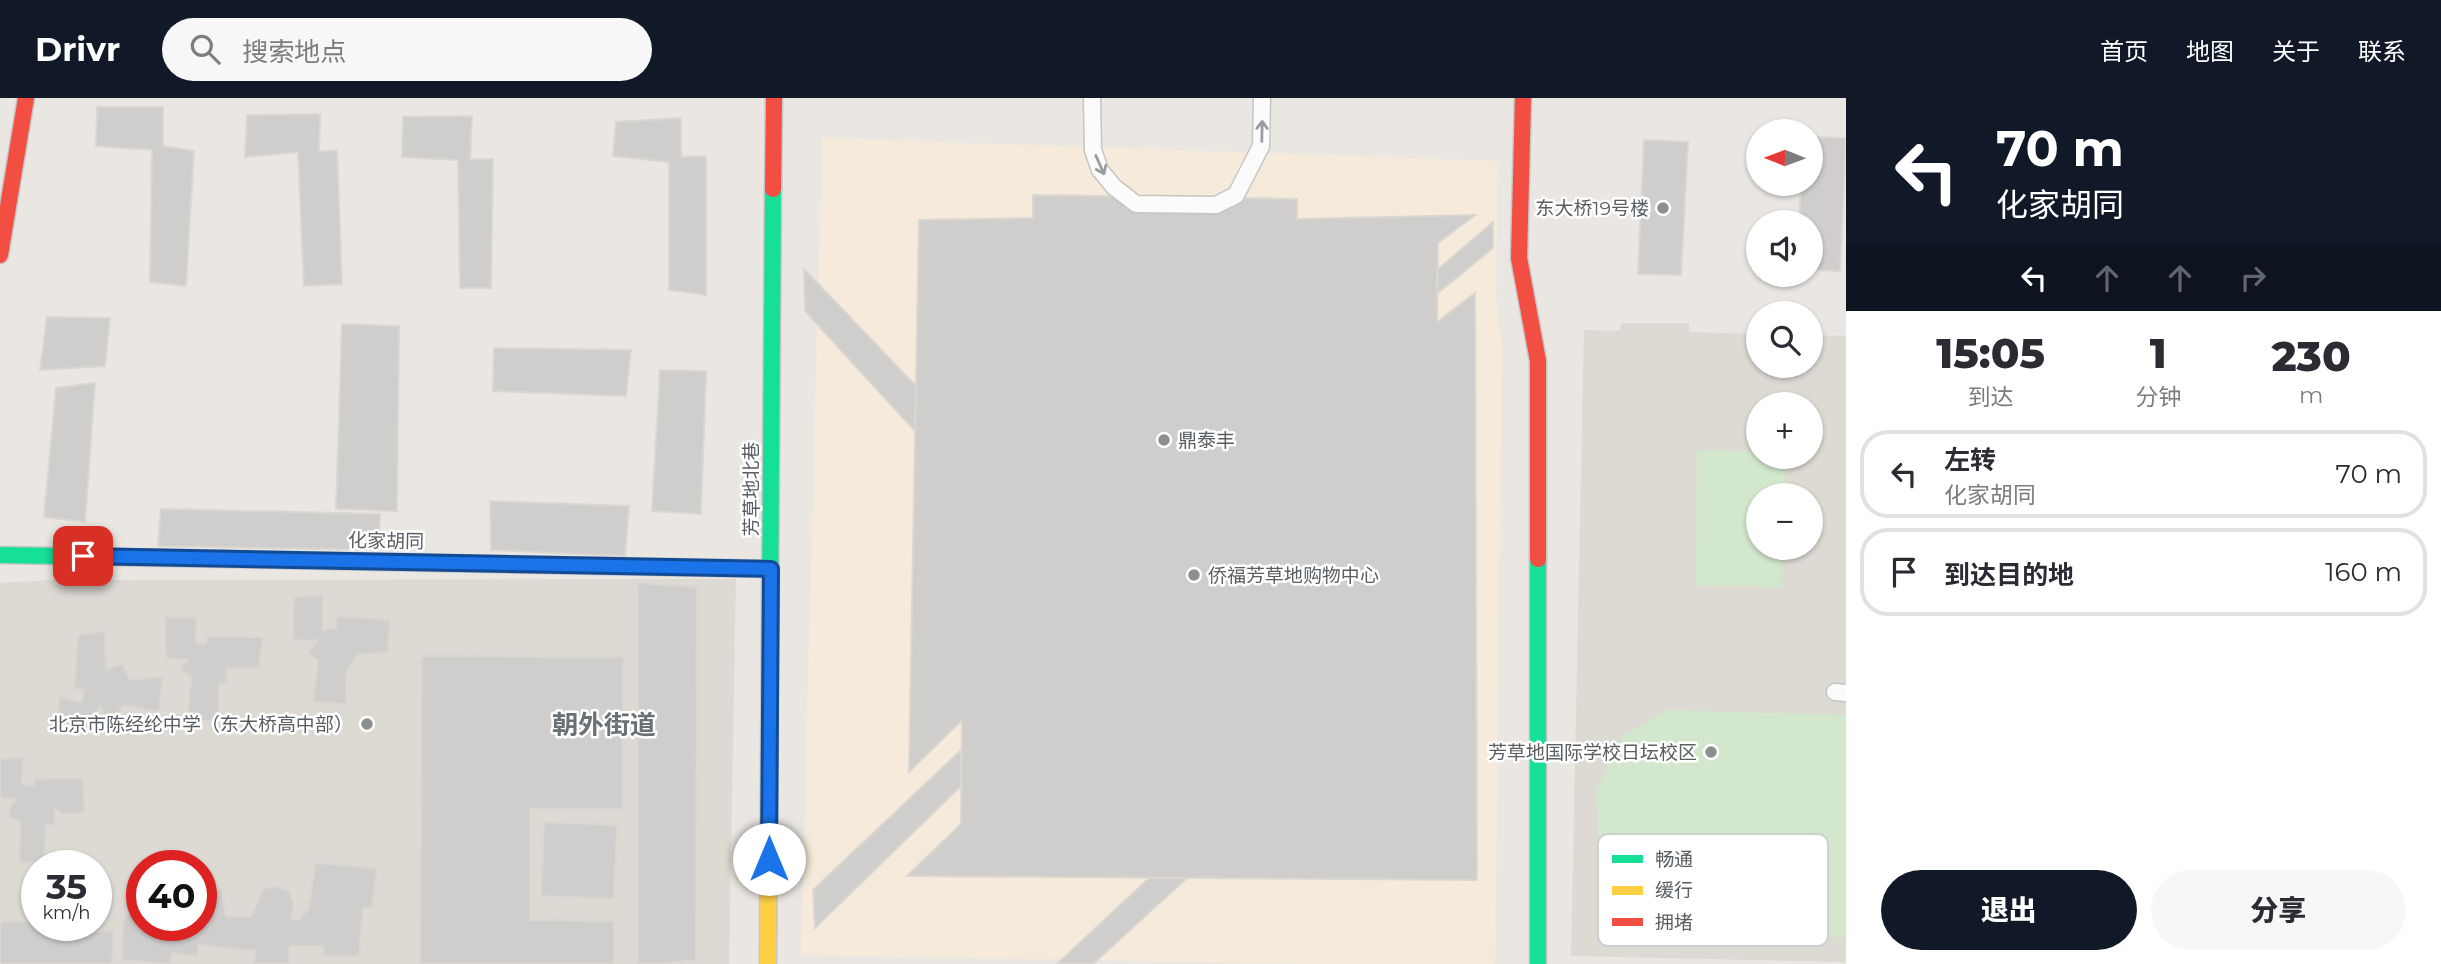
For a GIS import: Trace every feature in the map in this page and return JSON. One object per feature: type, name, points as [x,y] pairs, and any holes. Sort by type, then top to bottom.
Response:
[{"type":"street","points":[[0,255],[26,98]]},
{"type":"street","name":"芳草地北巷","points":[[768,964],[774,98]]},
{"type":"street","points":[[1523,98],[1520,258],[1538,361],[1538,964]]},
{"type":"street","name":"化家胡同","points":[[0,555],[771,569]]},
{"type":"lane","points":[[1093,98],[1093,150],[1100,170],[1114,187],[1136,204],[1216,205],[1236,195],[1261,146],[1262,98]]},
{"type":"shaded area","name":"侨福芳草地购物中心","points":[[822,138],[1497,161],[1496,298],[1502,346],[1495,964],[1329,964],[801,955]]},
{"type":"shaded area","name":"芳草地国际学校日坛校区","points":[[1621,323],[1689,323],[1689,332],[1746,334],[1746,378],[1823,378],[1823,335],[1846,336],[1846,962],[1571,956],[1584,330],[1620,331]]},
{"type":"shaded area","name":"北京市陈经纶中学（东大桥高中部）","points":[[736,579],[729,964],[0,964],[0,583],[50,580]]},
{"type":"green space","points":[[1697,450],[1746,451],[1746,469],[1785,469],[1785,483],[1746,483],[1746,560],[1782,560],[1781,587],[1696,586]]},
{"type":"green space","points":[[1666,710],[1846,715],[1846,937],[1828,937],[1828,834],[1598,834],[1598,842],[1596,791],[1622,737]]},
{"type":"building","points":[[97,107],[163,107],[163,146],[194,151],[186,286],[150,282],[152,150],[96,146]]},
{"type":"building","points":[[320,114],[319,152],[337,150],[342,284],[304,286],[298,152],[245,157],[247,115]]},
{"type":"building","points":[[472,116],[470,159],[493,159],[491,288],[460,288],[458,160],[402,157],[403,117]]},
{"type":"building","points":[[681,118],[681,157],[706,156],[706,295],[669,290],[669,162],[613,156],[616,122]]},
{"type":"building","points":[[1824,137],[1846,138],[1840,271],[1823,270],[1823,210],[1800,210],[1800,196],[1824,196]]},
{"type":"building","name":"东大桥19号楼","points":[[1644,140],[1688,142],[1681,275],[1638,274]]},
{"type":"building","name":"侨福芳草地购物中心","points":[[1033,195],[1297,199],[1297,219],[1475,215],[1438,243],[1437,322],[1475,293],[1477,880],[907,876],[961,824],[962,720],[909,772],[919,220],[1033,218]]},
{"type":"building","points":[[1493,222],[1493,248],[1437,294],[1437,270]]},
{"type":"building","points":[[804,269],[916,386],[915,431],[805,311]]},
{"type":"building","points":[[47,317],[110,318],[105,366],[40,370]]},
{"type":"building","points":[[342,324],[399,326],[397,511],[336,509]]},
{"type":"building","points":[[494,348],[631,350],[626,396],[493,391]]},
{"type":"building","points":[[660,370],[706,371],[701,514],[652,511]]},
{"type":"building","points":[[95,383],[85,522],[44,517],[56,388]]},
{"type":"building","points":[[490,501],[629,506],[625,556],[491,550]]},
{"type":"building","points":[[161,509],[380,514],[378,550],[158,546]]},
{"type":"building","points":[[638,583],[697,587],[696,960],[638,964]]},
{"type":"building","points":[[323,595],[323,630],[336,628],[337,616],[390,620],[388,653],[358,654],[346,673],[346,704],[313,702],[318,660],[308,654],[317,640],[293,641],[294,597]]},
{"type":"building","points":[[165,617],[197,618],[196,643],[206,644],[207,636],[263,637],[259,668],[226,669],[228,681],[219,685],[219,721],[187,721],[191,677],[180,670],[187,660],[166,658]]},
{"type":"building","points":[[105,631],[106,669],[123,664],[130,680],[163,676],[159,712],[123,705],[116,717],[105,716],[100,707],[93,730],[68,735],[58,724],[59,697],[82,702],[84,690],[74,689],[78,635]]},
{"type":"building","points":[[422,656],[623,657],[623,809],[530,809],[530,920],[614,921],[614,964],[420,964]]},
{"type":"building","points":[[961,750],[961,786],[815,928],[813,890]]},
{"type":"building","points":[[23,757],[22,784],[34,786],[34,779],[83,778],[85,813],[62,814],[55,808],[55,824],[46,826],[45,850],[21,850],[21,862],[20,822],[8,816],[11,805],[17,799],[0,798],[0,759]]},
{"type":"building","points":[[544,822],[617,825],[614,899],[541,896]]},
{"type":"building","points":[[315,863],[377,868],[372,907],[363,909],[359,956],[323,956],[323,946],[290,946],[289,964],[253,964],[256,951],[199,945],[197,957],[172,953],[170,964],[122,960],[123,921],[126,918],[126,941],[217,941],[217,889],[222,890],[226,916],[251,917],[263,889],[274,886],[289,890],[294,904],[291,918],[299,920],[309,908]]},
{"type":"building","points":[[1149,878],[1187,878],[1093,964],[1057,964]]},
{"type":"building","points":[[21,921],[21,941],[112,941],[114,931],[112,964],[0,964],[0,922]]},
{"type":"traffic: fast","points":[[770,604],[773,189]]},
{"type":"traffic: fast","points":[[0,555],[443,563]]},
{"type":"traffic: fast","points":[[1538,559],[1538,964]]},
{"type":"traffic: slow","points":[[443,563],[771,569]]},
{"type":"traffic: slow","points":[[768,964],[770,604]]},
{"type":"traffic: jam","points":[[0,255],[26,98]]},
{"type":"traffic: jam","points":[[773,189],[774,98]]},
{"type":"traffic: jam","points":[[1523,98],[1519,258],[1538,361],[1538,559]]},
{"type":"place","name":"东大桥19号楼","points":[[1663,208]]},
{"type":"place","name":"鼎泰丰","points":[[1164,440]]},
{"type":"place","name":"侨福芳草地购物中心","points":[[1194,575]]},
{"type":"place","name":"北京市陈经纶中学（东大桥高中部）","points":[[367,724]]},
{"type":"place","name":"芳草地国际学校日坛校区","points":[[1711,752]]},
{"type":"district","name":"朝外街道","points":[[604,725]]},
{"type":"route","points":[[83,556],[771,569],[769,859]]}]
